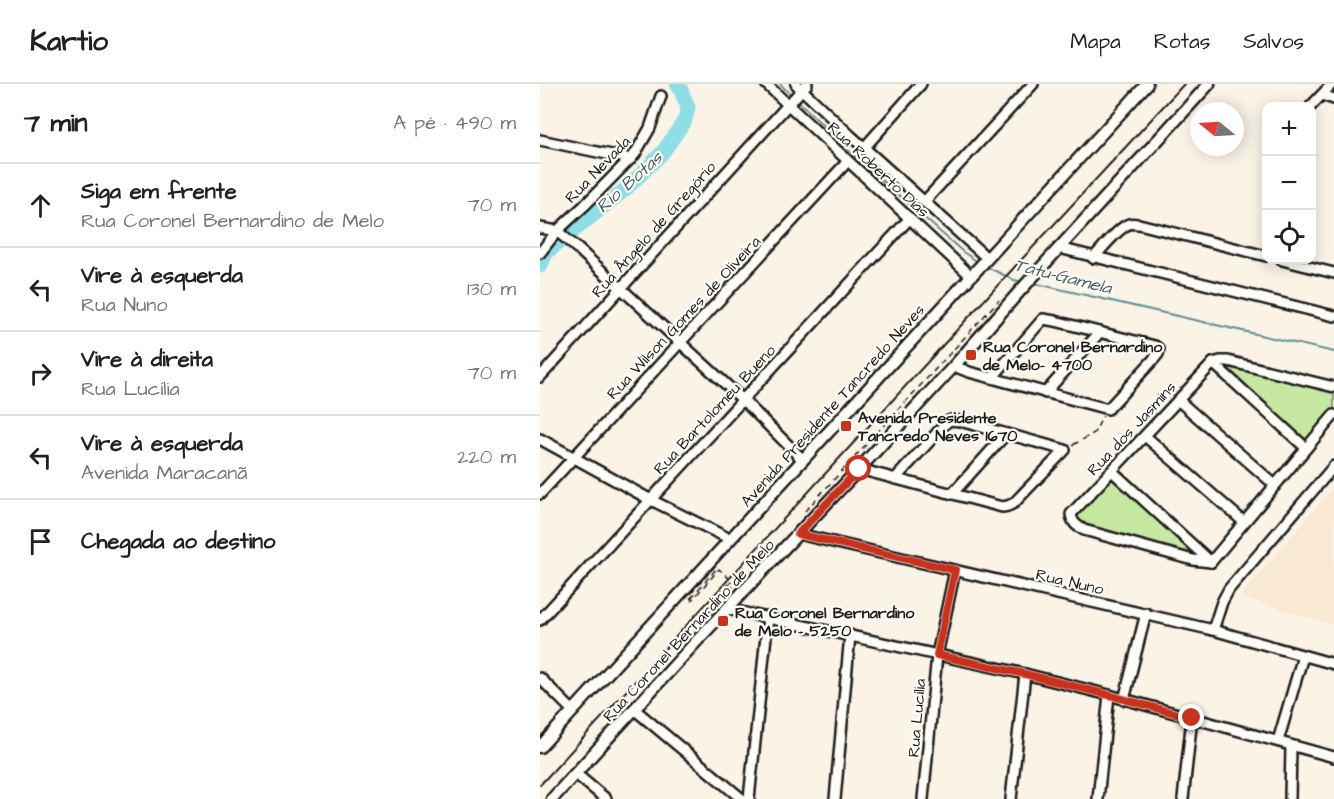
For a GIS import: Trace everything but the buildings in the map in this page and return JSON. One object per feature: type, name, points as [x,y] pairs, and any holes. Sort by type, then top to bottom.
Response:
[{"type":"main road","name":"Avenida Presidente Tancredo Neves","points":[[540,747],[1147,84]]},
{"type":"main road","name":"Rua Coronel Bernardino de Melo","points":[[552,799],[954,366],[1209,84]]},
{"type":"street","name":"Rua Roberto Dias","points":[[766,84],[972,275]]},
{"type":"street","points":[[864,148],[921,84]]},
{"type":"street","points":[[924,202],[1034,84]]},
{"type":"street","points":[[1315,102],[1332,84]]},
{"type":"street","name":"Rua Roberto Dias","points":[[801,88],[986,259]]},
{"type":"street","name":"Rua Ângelo de Gregório","points":[[540,377],[801,88]]},
{"type":"street","points":[[1322,95],[1334,99]]},
{"type":"street","name":"Rua Nevada","points":[[540,253],[631,159],[644,141],[661,96]]},
{"type":"street","points":[[540,140],[631,159]]},
{"type":"street","name":"Rua Wilson Gomes de Oliveira","points":[[540,494],[848,161]]},
{"type":"street","name":"Rua Bartolomeu Bueno","points":[[540,620],[910,218]]},
{"type":"street","points":[[1094,258],[1120,230],[1132,223],[1262,255]]},
{"type":"street","points":[[540,228],[558,232],[578,249],[743,400],[802,460]]},
{"type":"street","points":[[1059,248],[1334,316]]},
{"type":"street","points":[[1298,264],[1334,273]]},
{"type":"street","points":[[954,366],[969,372],[1108,409],[1158,354],[1159,349],[1150,344],[1043,319],[992,378]]},
{"type":"street","points":[[1045,393],[1100,332]]},
{"type":"street","points":[[1213,363],[1228,361],[1334,387]]},
{"type":"street","points":[[1213,363],[1306,448]]},
{"type":"street","name":"Rua dos Jasmins","points":[[1210,562],[1193,560],[1084,530],[1076,525],[1071,514],[1213,363]]},
{"type":"street","points":[[1178,400],[1275,485]]},
{"type":"street","points":[[1112,471],[1210,562],[1334,415]]},
{"type":"street","points":[[859,469],[1002,507],[1014,503],[1065,450],[951,420],[895,478]]},
{"type":"street","points":[[952,494],[1006,434]]},
{"type":"street","points":[[1145,435],[1244,522]]},
{"type":"street","points":[[540,439],[651,500],[730,539]]},
{"type":"street","points":[[1213,630],[1229,589],[1334,466]]},
{"type":"street","name":"Rua Nuno","points":[[798,534],[1213,630],[1334,664]]},
{"type":"street","name":"Rua Lucília","points":[[923,799],[937,655],[955,570]]},
{"type":"street","points":[[727,609],[1025,674],[1334,757]]},
{"type":"street","points":[[1124,700],[1146,614]]},
{"type":"street","points":[[749,799],[768,617]]},
{"type":"street","points":[[835,799],[850,635]]},
{"type":"street","points":[[1278,741],[1303,656]]},
{"type":"street","points":[[1011,799],[1025,674]]},
{"type":"street","points":[[540,678],[573,711]]},
{"type":"street","points":[[1098,799],[1109,695]]},
{"type":"street","points":[[634,709],[742,799]]},
{"type":"street","points":[[1183,799],[1192,718]]},
{"type":"street","points":[[1290,799],[1291,746]]},
{"type":"street","points":[[576,774],[606,799]]},
{"type":"path","points":[[1065,450],[1094,433],[1108,409]]},
{"type":"path","points":[[690,599],[691,598],[698,590],[717,568],[715,566],[689,596],[692,600],[719,569],[732,581],[705,611],[708,614],[733,586],[731,584],[719,598],[707,611],[705,613]]},
{"type":"shaded area","points":[[1334,488],[1334,625],[1240,597],[1328,494]]},
{"type":"green space","points":[[1216,363],[1334,388],[1334,412],[1306,444]]},
{"type":"green space","points":[[1111,473],[1206,562],[1086,528],[1071,514]]},
{"type":"waterway","name":"Rio Botas","points":[[540,266],[547,252],[627,188],[663,152],[685,120],[688,107],[677,84]]},
{"type":"waterway","name":"Tatu-Gamela","points":[[780,84],[792,96]]},
{"type":"waterway","name":"Tatu-Gamela","points":[[797,100],[849,151],[963,252],[978,262]]},
{"type":"waterway","name":"Tatu-Gamela","points":[[985,266],[1014,280],[1024,282]]},
{"type":"waterway","name":"Tatu-Gamela","points":[[1033,283],[1334,352]]},
{"type":"railway","points":[[540,785],[1184,84]]},
{"type":"place","name":"Rua Coronel Bernardino de Melo- 4700","points":[[971,355]]},
{"type":"place","name":"Avenida Presidente Tancredo Neves 1670","points":[[846,426]]},
{"type":"place","name":"Rua Coronel Bernardino de Melo - 5250","points":[[723,621]]},
{"type":"route","points":[[859,469],[798,534],[955,570],[937,655],[1025,674],[1192,718]]}]
